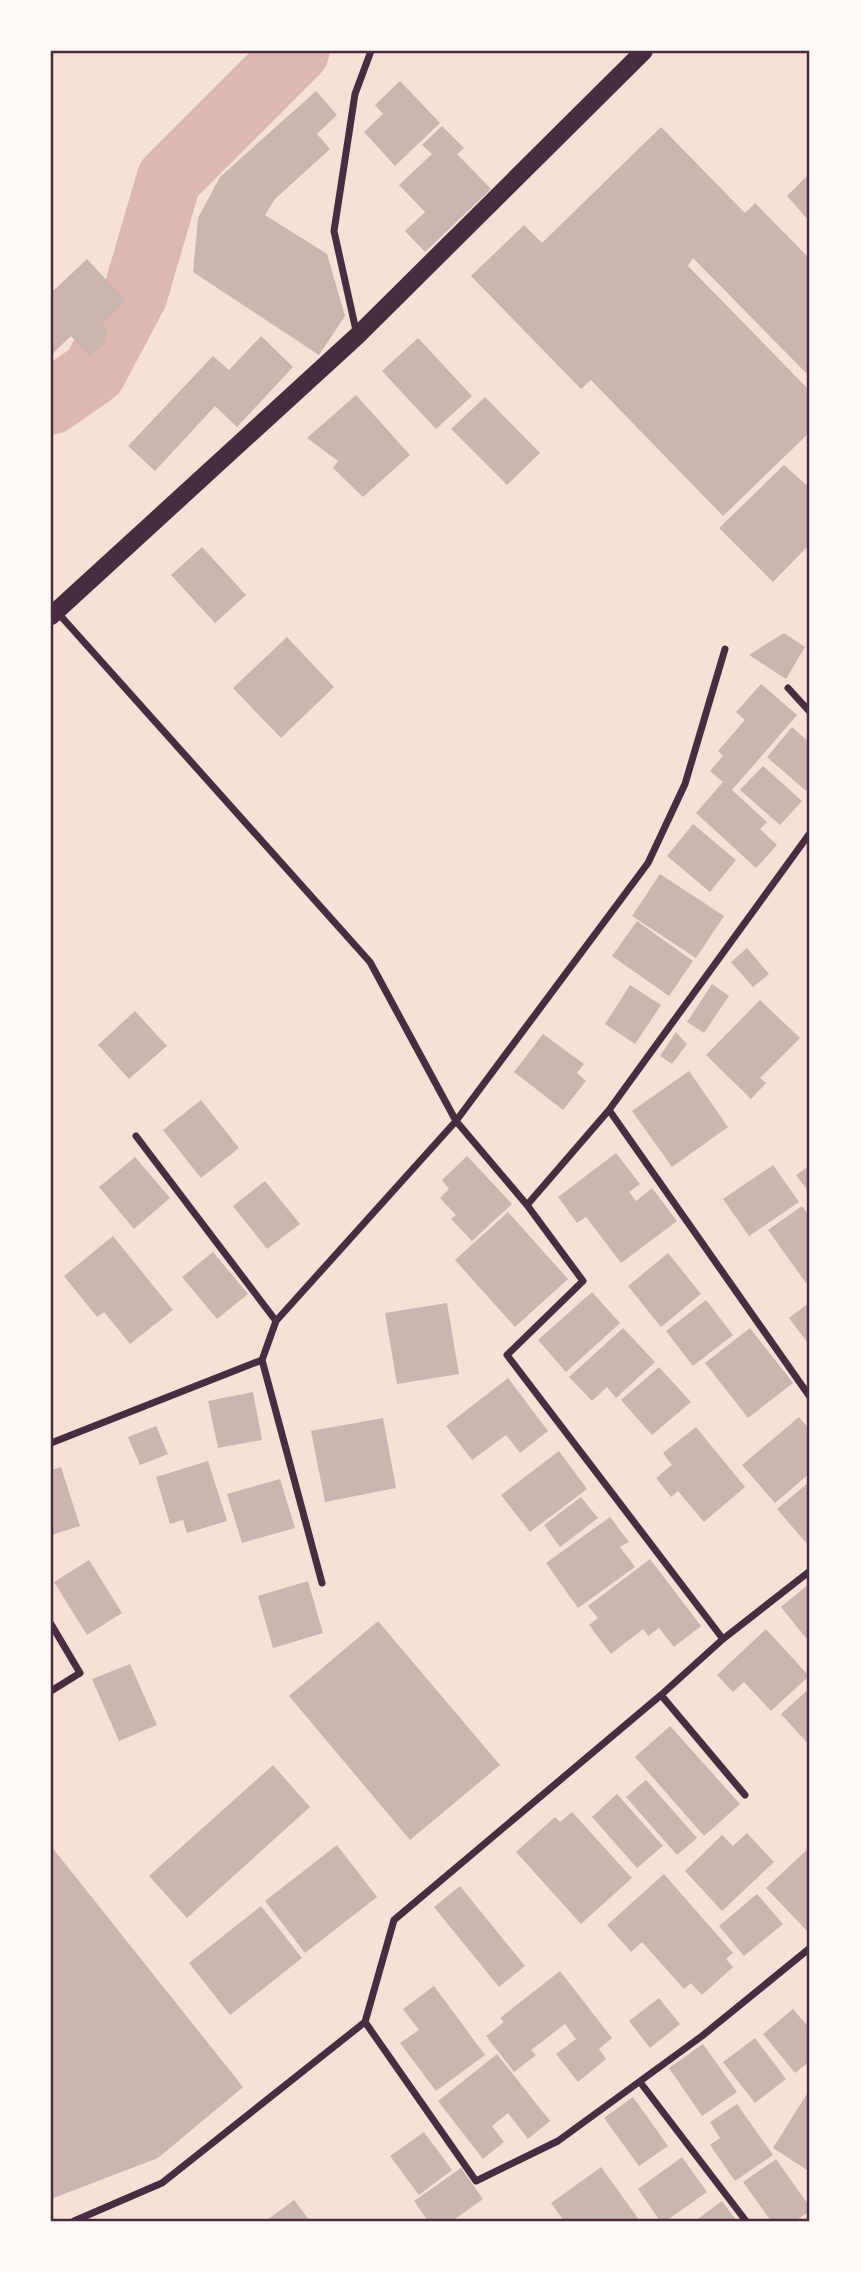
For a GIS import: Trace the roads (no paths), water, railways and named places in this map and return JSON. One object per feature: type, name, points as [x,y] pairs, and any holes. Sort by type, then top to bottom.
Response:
[{"type":"main road","points":[[52,611],[357,335],[644,51]]},
{"type":"street","points":[[357,335],[334,231],[355,94],[372,51]]},
{"type":"street","points":[[52,611],[370,962],[456,1121],[527,1205],[583,1281],[507,1354],[723,1639]]},
{"type":"street","points":[[322,1583],[262,1360],[276,1321],[456,1121],[648,863],[685,784],[725,649]]},
{"type":"street","points":[[788,688],[810,712]]},
{"type":"street","points":[[527,1205],[609,1110],[810,833]]},
{"type":"street","points":[[609,1110],[810,1397]]},
{"type":"street","points":[[136,1136],[276,1321]]},
{"type":"street","points":[[51,1443],[262,1360]]},
{"type":"street","points":[[74,2221],[162,2183],[365,2022],[394,1920],[662,1695],[723,1639],[810,1570]]},
{"type":"street","points":[[51,1624],[80,1673],[51,1691]]},
{"type":"street","points":[[662,1695],[745,1795]]},
{"type":"street","points":[[365,2022],[476,2181],[558,2141],[702,2036],[810,1948]]},
{"type":"street","points":[[640,2082],[746,2221]]},
{"type":"waterway","points":[[51,402],[94,372],[135,295],[169,179],[297,51]]}]
